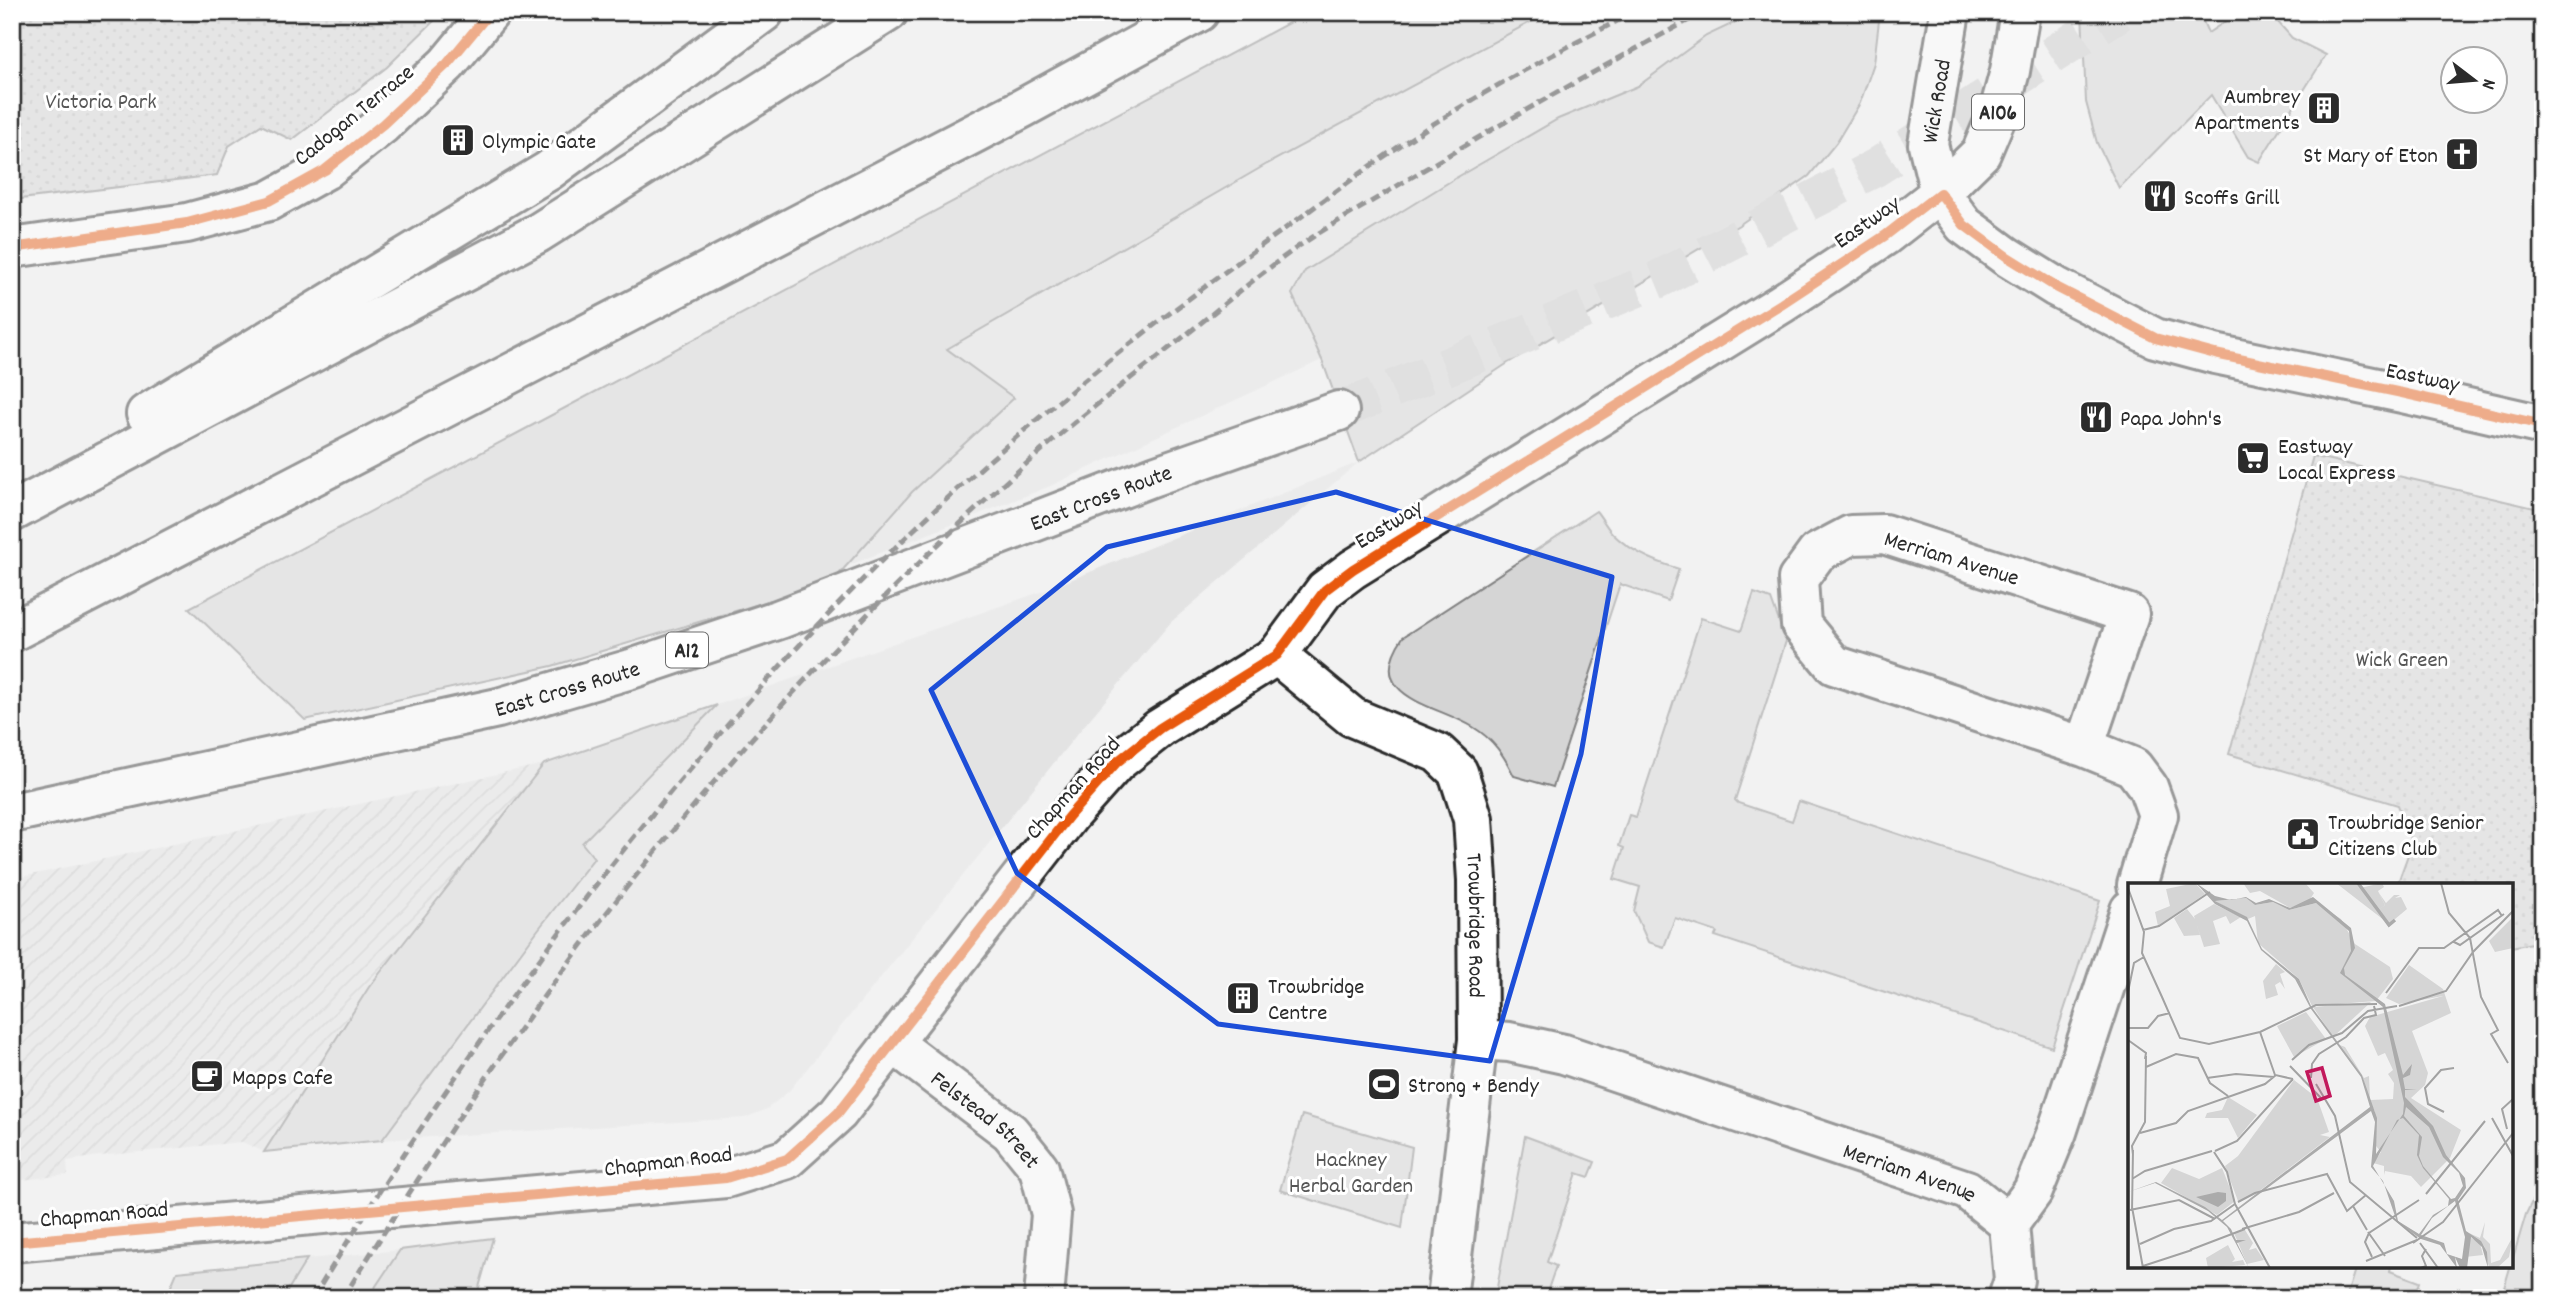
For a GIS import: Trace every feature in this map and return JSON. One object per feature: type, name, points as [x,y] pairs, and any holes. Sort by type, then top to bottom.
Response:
[{"type":"main road","name":"Cadogan Terrace","points":[[12,248],[187,223],[269,201],[325,170],[383,124],[447,64],[490,12]]},
{"type":"main road","points":[[12,494],[548,171],[764,12]]},
{"type":"main road","points":[[12,512],[538,233],[888,12]]},
{"type":"main road","points":[[12,632],[1023,108],[1199,12]]},
{"type":"main road","name":"Wick Road","points":[[1940,193],[1928,144],[1950,12]]},
{"type":"main road","name":"Wick Road","points":[[1940,193],[1981,153],[2000,108],[2010,71],[2020,12]]},
{"type":"main road","name":"Eastway","points":[[1277,655],[1325,590],[1353,569],[1781,304],[1886,235],[1940,193],[1964,225],[2006,256],[2056,287],[2155,338],[2214,354],[2543,425]]},
{"type":"main road","name":"East Cross Route","points":[[12,813],[498,708],[632,669],[780,619],[1154,475],[1339,411]]},
{"type":"main road","name":"Merriam Avenue","points":[[2084,747],[2129,614],[1884,534],[1851,535],[1817,552],[1798,579],[1801,625],[1834,665],[2084,747],[2133,767],[2148,787],[2158,815],[2138,883]]},
{"type":"main road","name":"Trowbridge Road","points":[[1277,655],[1352,717],[1438,753],[1458,772],[1473,819],[1477,880],[1478,1040],[1447,1298]]},
{"type":"main road","name":"Chapman Road","points":[[12,1242],[726,1178],[787,1158],[838,1112],[894,1044],[1062,825],[1117,762],[1160,728],[1277,655]]},
{"type":"main road","points":[[2008,1298],[2014,1280],[2008,1224],[2033,1191],[2057,1132],[2128,916]]},
{"type":"main road","name":"Merriam Avenue","points":[[1478,1040],[1509,1042],[1564,1054],[1967,1190],[2008,1224]]},
{"type":"main road","name":"Felstead Street","points":[[894,1044],[1010,1132],[1039,1168],[1051,1214],[1044,1298]]},
{"type":"highlighted area","points":[[1336,492],[1612,577],[1581,754],[1490,1061],[1218,1024],[1017,873],[931,690],[1107,547]]},
{"type":"shaded area","points":[[1549,12],[1757,12],[1706,36],[1638,86],[1558,119],[1454,179],[1305,271],[1292,294],[1322,360],[1048,487],[847,566],[912,492],[1014,399],[946,349],[1267,164]]},
{"type":"shaded area","points":[[1359,462],[1171,622],[789,1091],[767,1109],[745,1118],[382,1140],[594,858],[582,843],[717,705],[1046,590]]},
{"type":"shaded area","points":[[544,764],[369,987],[264,1152],[242,1142],[99,1156],[67,1161],[68,1175],[12,1181],[12,879]]},
{"type":"shaded area","points":[[400,1250],[368,1298],[283,1298],[307,1259]]},
{"type":"green space","name":"Victoria Park","points":[[12,12],[443,12],[387,67],[292,140],[261,125],[229,146],[217,175],[12,200]]},
{"type":"green space","points":[[1309,12],[1549,12],[1267,164],[947,349],[1014,398],[912,492],[832,582],[552,666],[305,720],[189,608]]},
{"type":"green space","points":[[1757,12],[1880,12],[1874,63],[1860,103],[1836,143],[1809,176],[1739,225],[1508,363],[1359,462],[1322,360],[1292,294],[1305,271],[1454,179],[1558,119],[1638,86],[1706,36]]},
{"type":"green space","points":[[2082,12],[2199,12],[2208,33],[2239,12],[2269,12],[2292,38],[2326,55],[2259,162],[2248,157],[2211,95],[2119,188],[2097,143],[2086,102]]},
{"type":"green space","name":"Wick Green","points":[[2313,456],[2543,510],[2543,941],[2513,947],[2513,883],[2398,883],[2412,844],[2398,805],[2229,754]]},
{"type":"green space","points":[[1596,511],[1611,532],[1627,546],[1679,569],[1668,601],[1620,584],[1553,787],[1514,776],[1497,748],[1480,732],[1408,696],[1397,686],[1391,674],[1392,657],[1403,637]]},
{"type":"green space","points":[[1754,593],[1771,599],[1786,641],[1735,800],[1792,821],[1799,801],[2100,901],[2052,1047],[1715,936],[1717,932],[1675,918],[1664,947],[1648,942],[1634,911],[1640,887],[1614,879],[1624,848],[1619,846],[1629,815],[1636,817],[1701,618],[1741,631]]},
{"type":"green space","points":[[717,705],[582,843],[594,858],[382,1140],[264,1152],[369,987],[544,764]]},
{"type":"green space","name":"Hackney Herbal Garden","points":[[1302,1115],[1412,1147],[1402,1228],[1280,1190]]},
{"type":"green space","points":[[1525,1136],[1595,1162],[1589,1177],[1577,1173],[1547,1262],[1556,1266],[1545,1298],[1495,1298]]},
{"type":"green space","points":[[2535,1195],[2543,1196],[2543,1298],[2501,1298],[2510,1268],[2513,1268],[2513,1258],[2526,1214]]},
{"type":"green space","points":[[493,1238],[476,1298],[368,1298],[400,1250]]},
{"type":"green space","points":[[307,1259],[283,1298],[166,1298],[177,1272]]},
{"type":"green space","points":[[2355,1268],[2391,1268],[2390,1271],[2420,1282],[2414,1298],[2346,1298]]},
{"type":"tunnel","points":[[1339,411],[1657,280],[1875,168],[2120,12]]},
{"type":"railway","points":[[313,1298],[428,1118],[552,943],[684,776],[754,695],[877,565],[1039,418],[1210,283],[1374,164],[1462,106],[1635,12]]},
{"type":"railway","points":[[343,1298],[486,1078],[602,918],[692,808],[795,691],[959,525],[1074,423],[1299,246],[1511,119],[1704,12]]},
{"type":"cycle path","points":[[12,248],[187,223],[269,201],[325,170],[383,124],[447,64],[490,12]]},
{"type":"cycle path","points":[[12,1242],[726,1178],[787,1159],[838,1113],[1069,816],[1117,762],[1160,728],[1277,655],[1325,590],[1353,569],[1781,304],[1886,235],[1940,193],[1964,225],[2006,256],[2056,287],[2155,338],[2215,354],[2543,425]]},
{"type":"place","name":"Aumbrey Apartments","points":[[2324,108]]},
{"type":"place","name":"Olympic Gate","points":[[458,140]]},
{"type":"place","name":"St Mary of Eton","points":[[2462,154]]},
{"type":"place","name":"Scoffs Grill","points":[[2160,196]]},
{"type":"place","name":"Papa John's","points":[[2096,417]]},
{"type":"place","name":"Eastway Local Express","points":[[2253,458]]},
{"type":"place","name":"Trowbridge Senior Citizens Club","points":[[2303,834]]},
{"type":"place","name":"Trowbridge Centre","points":[[1243,998]]},
{"type":"place","name":"Mapps Cafe","points":[[207,1076]]},
{"type":"place","name":"Strong + Bendy","points":[[1384,1084]]}]
